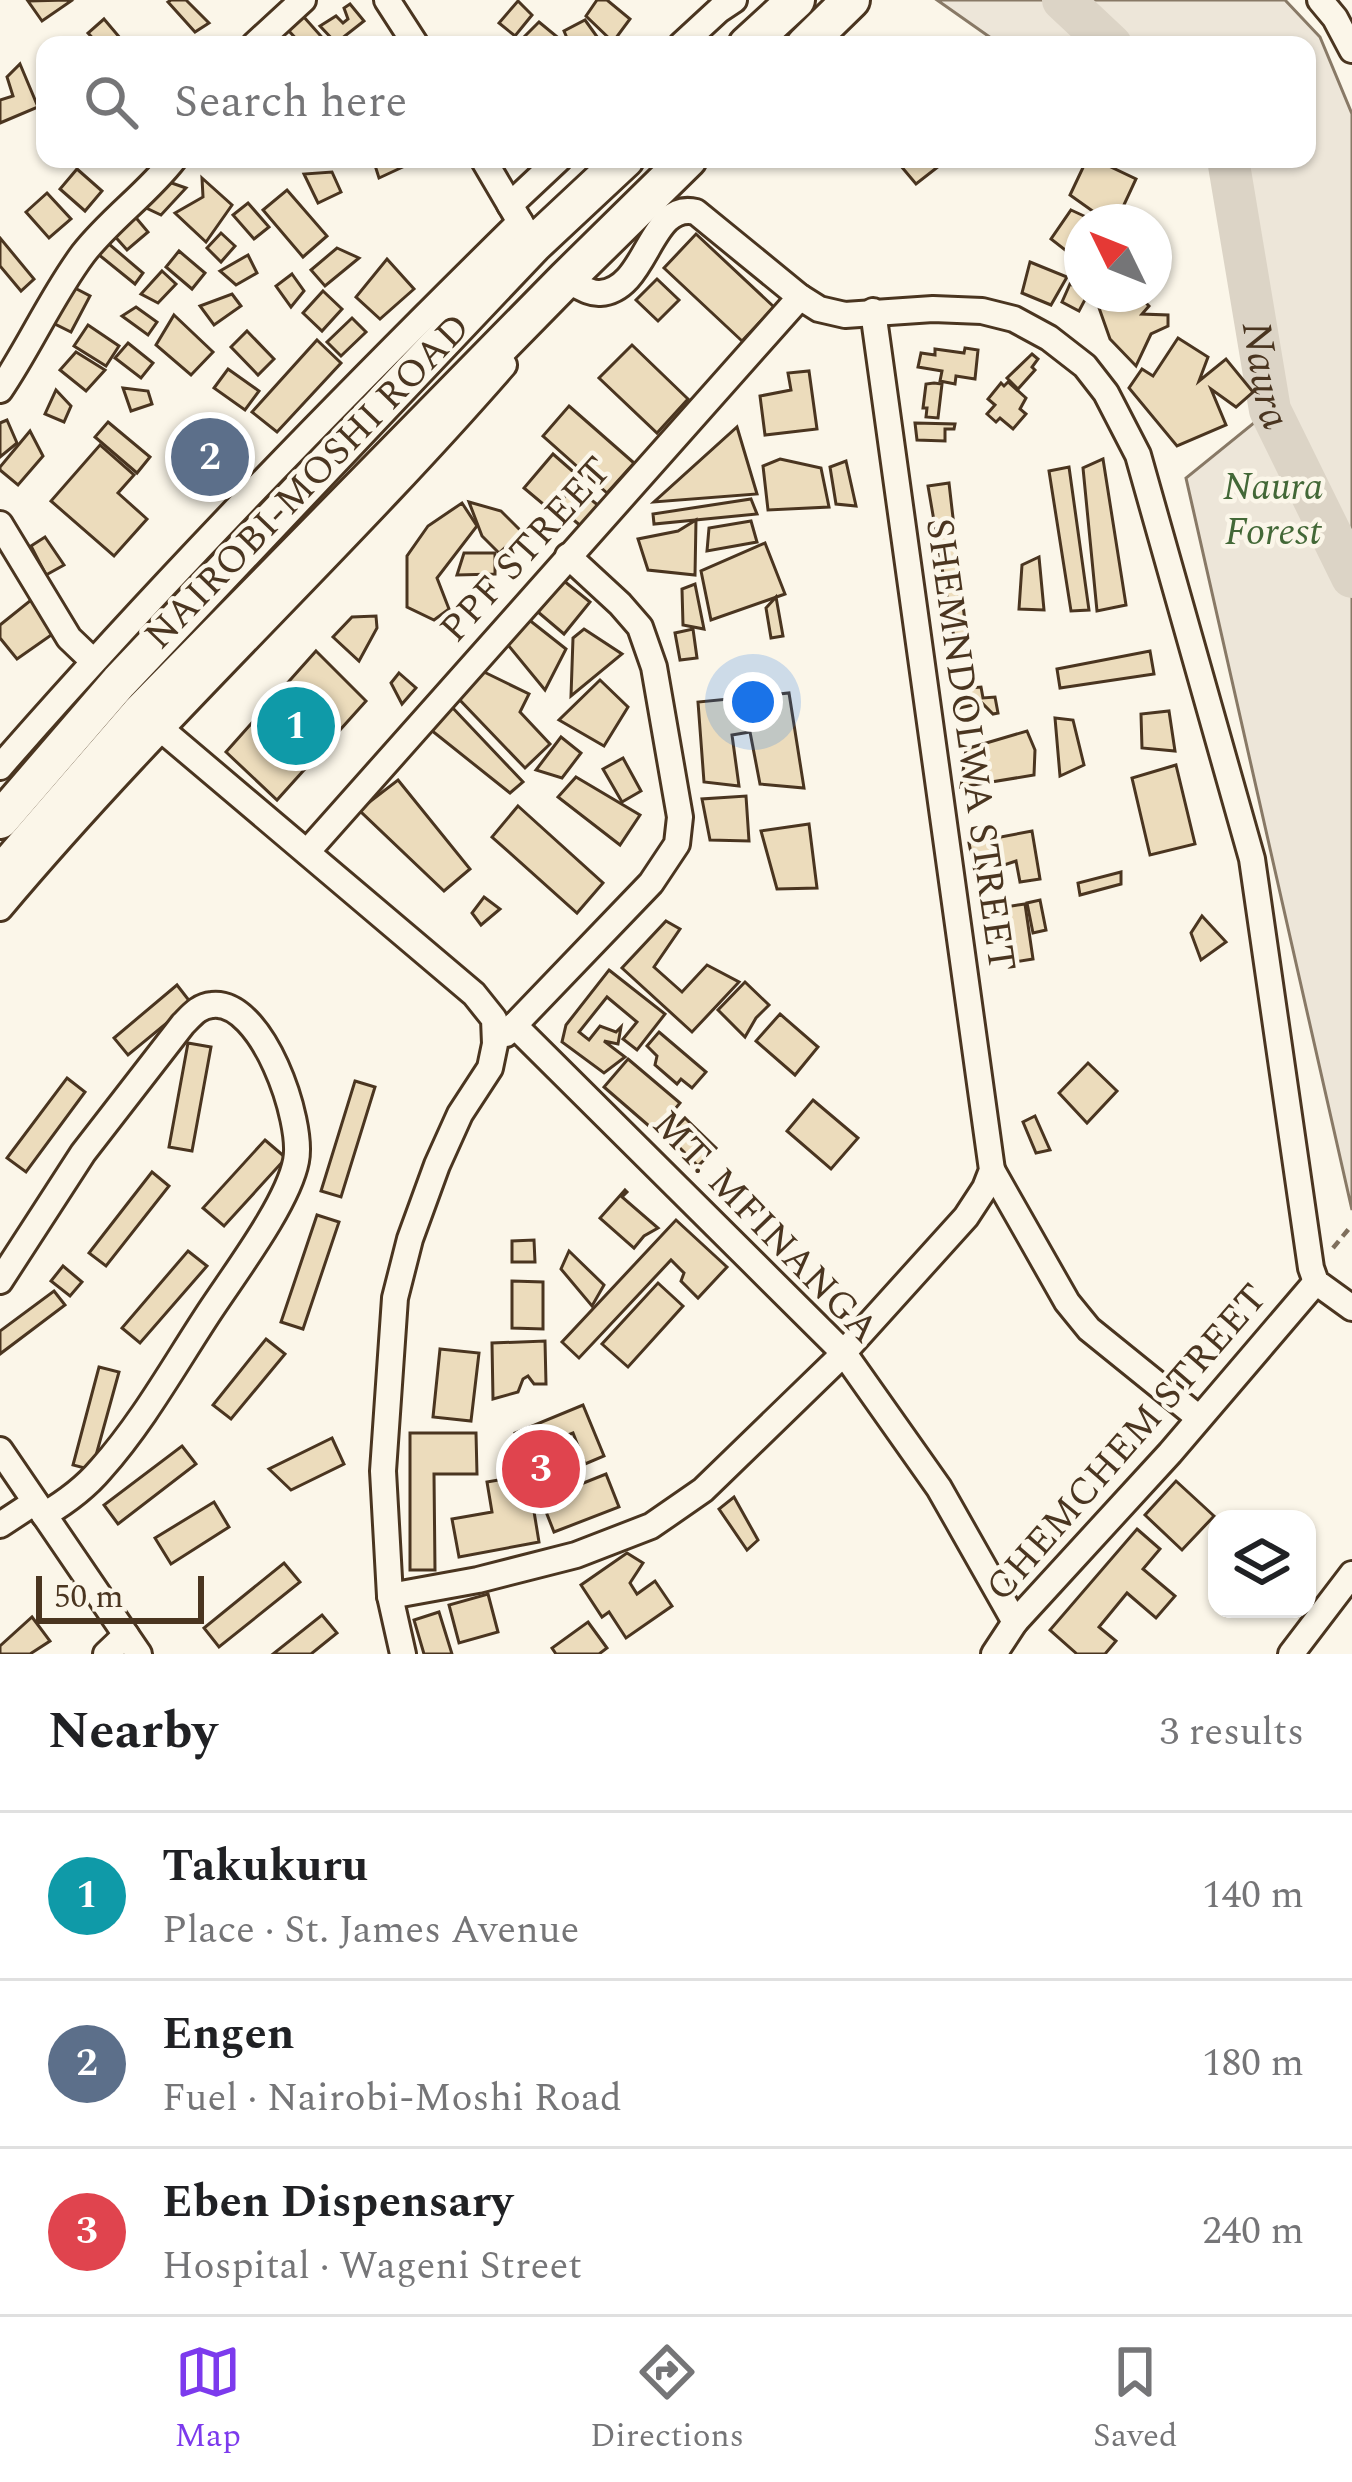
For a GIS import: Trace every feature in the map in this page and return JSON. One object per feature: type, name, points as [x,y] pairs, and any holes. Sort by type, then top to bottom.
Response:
[{"type":"highway","points":[[757,36],[796,0]]},
{"type":"highway","points":[[814,36],[851,0]]},
{"type":"highway","name":"NAIROBI-MOSHI ROAD","points":[[0,820],[521,224],[611,168]]},
{"type":"highway","name":"NAIROBI-MOSHI ROAD","points":[[0,875],[526,320],[679,168]]},
{"type":"street","points":[[264,36],[303,0]]},
{"type":"street","points":[[387,0],[410,36]]},
{"type":"street","points":[[691,36],[734,0]]},
{"type":"street","points":[[1320,0],[1352,50]]},
{"type":"street","points":[[0,390],[82,256],[165,168]]},
{"type":"street","points":[[488,168],[521,224]]},
{"type":"street","points":[[0,767],[93,661],[418,323],[521,224],[554,168]]},
{"type":"street","points":[[565,280],[596,294],[612,290],[638,266],[661,225],[685,209],[696,212],[819,309],[845,314],[950,309],[1014,319],[1085,366],[1106,392],[1138,455],[1252,859],[1311,1268],[1316,1282],[1352,1308]]},
{"type":"street","name":"PPF STREET","points":[[307,852],[800,297]]},
{"type":"street","name":"SHEMNDOLWA STREET","points":[[873,311],[988,1179]]},
{"type":"street","points":[[0,524],[69,638],[93,661]]},
{"type":"street","points":[[495,1044],[651,883],[677,844],[680,817],[662,710],[640,627],[568,556]]},
{"type":"street","points":[[0,908],[150,721],[475,994],[494,1019],[490,1068],[460,1114],[437,1165],[395,1298],[383,1471],[390,1596],[403,1654]]},
{"type":"street","points":[[0,1281],[83,1153],[183,1024],[208,1005],[228,1006],[238,1014],[262,1038],[286,1089],[296,1131],[297,1157],[291,1179],[123,1443],[86,1485],[0,1525]]},
{"type":"street","name":"MT. MFINANGA","points":[[514,1025],[843,1352],[940,1488],[1015,1622]]},
{"type":"street","points":[[390,1596],[576,1555],[651,1526],[704,1490],[843,1352],[966,1217],[988,1179],[1089,1329],[1199,1418]]},
{"type":"street","name":"CHEMCHEM STREET","points":[[994,1654],[1015,1622],[1316,1282]]},
{"type":"street","points":[[0,1450],[132,1645],[106,1654]]},
{"type":"street","points":[[1291,1654],[1352,1574]]},
{"type":"green space","name":"Naura Forest","points":[[937,0],[1285,0],[1320,37],[1352,114],[1352,1210],[1186,478],[1270,410],[1230,168],[1316,168],[1316,36],[988,36]]},
{"type":"building","points":[[68,0],[42,21],[28,1]]},
{"type":"building","points":[[186,0],[209,23],[195,32],[168,2]]},
{"type":"building","points":[[597,0],[607,0],[630,19],[617,36],[607,36],[586,16]]},
{"type":"building","points":[[518,1],[532,15],[515,36],[499,23]]},
{"type":"building","points":[[350,4],[364,21],[345,36],[329,36],[320,26],[336,16],[343,23],[348,19],[344,8]]},
{"type":"building","points":[[303,16],[321,36],[294,36],[288,30]]},
{"type":"building","points":[[104,19],[118,36],[91,36],[88,33]]},
{"type":"building","points":[[585,20],[597,36],[566,36],[564,31]]},
{"type":"building","points":[[539,22],[556,36],[525,36]]},
{"type":"building","points":[[20,64],[36,108],[0,123],[0,100],[13,96],[7,77]]},
{"type":"building","points":[[376,168],[401,168],[379,178]]},
{"type":"building","points":[[903,168],[936,168],[916,184]]},
{"type":"building","points":[[1083,168],[1113,168],[1136,179],[1124,204],[1083,204],[1070,195]]},
{"type":"building","points":[[77,169],[102,191],[85,211],[60,189]]},
{"type":"building","points":[[332,172],[341,192],[318,203],[304,174]]},
{"type":"building","points":[[202,178],[232,205],[206,242],[175,213],[203,197]]},
{"type":"building","points":[[166,181],[186,188],[161,215],[140,205]]},
{"type":"building","points":[[287,190],[327,236],[303,257],[263,210]]},
{"type":"building","points":[[47,193],[71,219],[49,238],[26,212]]},
{"type":"building","points":[[248,203],[269,227],[254,239],[233,215]]},
{"type":"building","points":[[132,213],[148,232],[127,250],[111,232]]},
{"type":"building","points":[[1064,220],[1064,249],[1051,239]]},
{"type":"building","points":[[221,233],[235,246],[221,262],[207,248]]},
{"type":"building","points":[[696,234],[774,307],[742,341],[664,268]]},
{"type":"building","points":[[0,238],[34,279],[21,291],[0,266]]},
{"type":"building","points":[[103,239],[143,273],[135,284],[93,250]]},
{"type":"building","points":[[337,248],[359,258],[325,286],[311,270]]},
{"type":"building","points":[[179,251],[205,273],[192,289],[166,267]]},
{"type":"building","points":[[248,255],[257,273],[236,285],[220,271]]},
{"type":"building","points":[[387,259],[414,289],[380,319],[356,297]]},
{"type":"building","points":[[1030,262],[1064,276],[1051,305],[1022,293]]},
{"type":"building","points":[[162,271],[176,284],[158,303],[141,294]]},
{"type":"building","points":[[292,274],[304,291],[291,307],[276,286]]},
{"type":"building","points":[[657,279],[679,300],[658,321],[636,300]]},
{"type":"building","points":[[71,286],[90,296],[71,332],[53,323]]},
{"type":"building","points":[[323,291],[342,309],[322,331],[303,313]]},
{"type":"building","points":[[232,294],[241,306],[214,325],[200,306]]},
{"type":"building","points":[[136,307],[157,322],[148,335],[122,316]]},
{"type":"building","points":[[1100,312],[1168,315],[1168,326],[1151,334],[1136,366],[1110,339]]},
{"type":"building","points":[[174,315],[213,352],[191,375],[156,345]]},
{"type":"building","points":[[352,318],[366,332],[341,356],[327,342]]},
{"type":"building","points":[[88,325],[119,346],[106,366],[74,346]]},
{"type":"building","points":[[247,331],[274,359],[258,375],[231,347]]},
{"type":"building","points":[[1178,338],[1208,357],[1199,381],[1226,359],[1253,392],[1236,407],[1211,389],[1226,425],[1177,446],[1129,388],[1142,369],[1153,376]]},
{"type":"building","points":[[317,340],[341,363],[277,432],[252,412]]},
{"type":"building","points":[[128,343],[153,363],[141,378],[115,358]]},
{"type":"building","points":[[632,345],[688,399],[657,433],[599,378]]},
{"type":"building","points":[[965,348],[978,350],[975,379],[956,376],[955,384],[940,381],[942,371],[918,367],[921,353],[935,355],[935,349],[964,353]]},
{"type":"building","points":[[76,352],[105,370],[86,391],[60,370]]},
{"type":"building","points":[[1032,354],[1038,359],[1032,367],[1035,370],[1018,389],[1007,378]]},
{"type":"building","points":[[228,369],[259,391],[245,410],[214,388]]},
{"type":"building","points":[[809,371],[817,429],[765,435],[760,396],[791,390],[788,373]]},
{"type":"building","points":[[1008,382],[1026,398],[1020,409],[1026,414],[1013,429],[987,414],[995,405],[988,399],[1001,383]]},
{"type":"building","points":[[926,384],[942,384],[938,418],[926,417],[927,408],[923,408]]},
{"type":"building","points":[[123,388],[148,391],[152,404],[131,411]]},
{"type":"building","points":[[56,390],[71,406],[64,422],[45,414]]},
{"type":"building","points":[[569,406],[634,463],[607,493],[543,436]]},
{"type":"building","points":[[7,420],[17,443],[0,457],[0,423]]},
{"type":"building","points":[[108,422],[150,457],[137,473],[95,437]]},
{"type":"building","points":[[915,423],[955,424],[954,429],[945,429],[945,441],[917,440]]},
{"type":"building","points":[[737,427],[757,494],[654,502]]},
{"type":"building","points":[[30,431],[43,456],[18,485],[0,467]]},
{"type":"building","points":[[100,445],[134,475],[118,493],[147,519],[114,556],[51,501]]},
{"type":"building","points":[[553,454],[577,475],[549,509],[524,488]]},
{"type":"building","points":[[780,459],[821,468],[829,507],[768,510],[763,466]]},
{"type":"building","points":[[1103,459],[1126,605],[1097,611],[1083,468]]},
{"type":"building","points":[[846,461],[856,506],[836,504],[830,467]]},
{"type":"building","points":[[1069,467],[1089,610],[1071,611],[1049,471]]},
{"type":"building","points":[[949,483],[968,648],[956,649],[928,486]]},
{"type":"building","points":[[574,486],[599,506],[582,527],[557,506]]},
{"type":"building","points":[[751,499],[757,514],[654,524],[653,514]]},
{"type":"building","points":[[469,502],[501,511],[522,532],[499,553],[482,536]]},
{"type":"building","points":[[462,503],[477,526],[437,578],[449,609],[434,620],[407,607],[407,556],[428,526]]},
{"type":"building","points":[[696,520],[695,575],[648,570],[638,539],[678,531]]},
{"type":"building","points":[[751,521],[757,542],[707,551],[709,528]]},
{"type":"building","points":[[45,537],[64,565],[46,575],[31,546]]},
{"type":"building","points":[[765,543],[785,594],[711,620],[701,571]]},
{"type":"building","points":[[464,553],[495,553],[495,574],[457,575]]},
{"type":"building","points":[[1039,557],[1044,610],[1019,609],[1022,565]]},
{"type":"building","points":[[564,581],[590,602],[564,634],[538,612]]},
{"type":"building","points":[[695,584],[704,629],[683,625],[682,589]]},
{"type":"building","points":[[776,597],[783,636],[771,638],[766,608]]},
{"type":"building","points":[[31,600],[57,631],[17,659],[0,638],[0,625]]},
{"type":"building","points":[[376,616],[377,628],[359,661],[333,637],[352,617]]},
{"type":"building","points":[[528,619],[566,649],[545,690],[508,645]]},
{"type":"building","points":[[584,629],[622,654],[571,696],[573,638]]},
{"type":"building","points":[[693,629],[697,658],[680,660],[675,633]]},
{"type":"building","points":[[316,651],[366,701],[277,800],[226,752]]},
{"type":"building","points":[[1150,651],[1154,674],[1060,688],[1057,669]]},
{"type":"building","points":[[482,671],[529,694],[520,712],[550,744],[525,768],[456,696]]},
{"type":"building","points":[[399,673],[416,688],[402,704],[391,683]]},
{"type":"building","points":[[600,680],[628,707],[604,746],[559,720]]},
{"type":"building","points":[[981,687],[983,698],[995,697],[998,713],[982,703],[960,708],[959,689]]},
{"type":"building","points":[[789,693],[804,788],[760,784],[750,732],[732,735],[739,786],[704,782],[698,702]]},
{"type":"building","points":[[450,705],[523,782],[510,793],[431,730]]},
{"type":"building","points":[[1169,711],[1175,751],[1142,748],[1141,714]]},
{"type":"building","points":[[1055,718],[1073,720],[1084,765],[1060,776]]},
{"type":"building","points":[[1027,731],[1035,750],[1034,775],[961,787],[966,749]]},
{"type":"building","points":[[561,737],[581,753],[562,778],[536,770]]},
{"type":"building","points":[[623,758],[641,791],[622,802],[603,769]]},
{"type":"building","points":[[1176,765],[1195,844],[1150,855],[1132,778]]},
{"type":"building","points":[[576,777],[640,815],[620,845],[558,797]]},
{"type":"building","points":[[398,780],[470,869],[444,891],[359,810]]},
{"type":"building","points":[[746,796],[749,841],[710,840],[702,799]]},
{"type":"building","points":[[518,806],[603,883],[577,913],[492,837]]},
{"type":"building","points":[[809,824],[817,888],[777,889],[761,831]]},
{"type":"building","points":[[1032,831],[1040,879],[1020,882],[1016,861],[998,867],[991,858],[975,872],[969,843]]},
{"type":"building","points":[[1121,872],[1121,884],[1080,895],[1078,883]]},
{"type":"building","points":[[484,897],[500,909],[481,925],[472,913]]},
{"type":"building","points":[[1040,900],[1046,930],[1033,933],[1027,903]]},
{"type":"building","points":[[1025,904],[1033,959],[1014,962],[1005,907]]},
{"type":"building","points":[[1202,916],[1226,942],[1201,960],[1191,933]]},
{"type":"building","points":[[666,921],[680,929],[654,967],[682,992],[707,965],[739,982],[692,1032],[622,968]]},
{"type":"building","points":[[609,970],[665,1014],[637,1050],[623,1039],[637,1022],[607,997],[579,1032],[589,1040],[600,1026],[616,1032],[621,1027],[618,1044],[604,1041],[625,1057],[604,1073],[562,1042],[566,1025]]},
{"type":"building","points":[[745,982],[769,1005],[745,1037],[718,1010]]},
{"type":"building","points":[[177,985],[191,1003],[128,1055],[114,1038]]},
{"type":"building","points":[[780,1014],[818,1047],[795,1075],[756,1041]]},
{"type":"building","points":[[659,1032],[706,1072],[692,1088],[681,1079],[677,1084],[655,1065],[657,1056],[647,1046]]},
{"type":"building","points":[[188,1043],[211,1047],[192,1151],[169,1147]]},
{"type":"building","points":[[628,1059],[680,1103],[656,1132],[604,1087]]},
{"type":"building","points":[[1088,1063],[1117,1091],[1087,1123],[1059,1093]]},
{"type":"building","points":[[67,1078],[85,1092],[26,1172],[7,1158]]},
{"type":"building","points":[[355,1081],[375,1087],[341,1197],[321,1191]]},
{"type":"building","points":[[813,1100],[858,1138],[831,1169],[787,1131]]},
{"type":"building","points":[[1035,1116],[1050,1150],[1036,1153],[1023,1122]]},
{"type":"building","points":[[685,1118],[716,1148],[698,1166],[668,1136]]},
{"type":"building","points":[[265,1140],[286,1158],[224,1226],[203,1208]]},
{"type":"building","points":[[152,1172],[169,1186],[106,1266],[89,1253]]},
{"type":"building","points":[[625,1190],[622,1197],[658,1228],[634,1248],[600,1218]]},
{"type":"building","points":[[317,1215],[339,1222],[303,1329],[281,1322]]},
{"type":"building","points":[[676,1220],[727,1267],[698,1298],[681,1281],[684,1273],[671,1260],[579,1358],[562,1342]]},
{"type":"building","points":[[534,1240],[535,1262],[512,1262],[512,1241]]},
{"type":"building","points":[[188,1251],[207,1266],[140,1343],[122,1328]]},
{"type":"building","points":[[569,1251],[604,1285],[592,1306],[561,1269]]},
{"type":"building","points":[[63,1266],[82,1282],[70,1296],[51,1281]]},
{"type":"building","points":[[512,1281],[543,1282],[543,1329],[512,1328]]},
{"type":"building","points":[[658,1283],[683,1306],[628,1367],[602,1344]]},
{"type":"building","points":[[54,1291],[65,1305],[0,1354],[0,1331]]},
{"type":"building","points":[[266,1339],[285,1354],[231,1419],[213,1405]]},
{"type":"building","points":[[545,1341],[546,1384],[534,1384],[528,1376],[518,1392],[493,1399],[492,1343]]},
{"type":"building","points":[[440,1349],[479,1353],[471,1421],[433,1417]]},
{"type":"building","points":[[99,1367],[119,1372],[92,1470],[73,1465]]},
{"type":"building","points":[[583,1405],[604,1456],[585,1464],[573,1433],[542,1445],[561,1492],[606,1474],[619,1507],[554,1532],[515,1433]]},
{"type":"building","points":[[410,1433],[476,1433],[477,1474],[434,1474],[435,1570],[410,1570]]},
{"type":"building","points":[[332,1438],[344,1464],[291,1490],[269,1469]]},
{"type":"building","points":[[182,1446],[196,1464],[118,1524],[104,1505]]},
{"type":"building","points":[[528,1475],[539,1542],[459,1557],[452,1519],[492,1512],[487,1482]]},
{"type":"building","points":[[1176,1481],[1208,1510],[1208,1522],[1182,1550],[1145,1515]]},
{"type":"building","points":[[734,1497],[758,1540],[747,1550],[719,1509]]},
{"type":"building","points":[[214,1502],[229,1527],[171,1564],[155,1538]]},
{"type":"building","points":[[1137,1529],[1160,1549],[1143,1569],[1175,1596],[1156,1618],[1127,1593],[1099,1627],[1116,1641],[1105,1654],[1077,1654],[1050,1630]]},
{"type":"building","points":[[627,1553],[643,1563],[630,1583],[637,1594],[655,1581],[672,1606],[626,1638],[609,1612],[602,1617],[581,1585]]},
{"type":"building","points":[[284,1563],[300,1582],[219,1647],[204,1628]]},
{"type":"building","points":[[488,1594],[498,1632],[459,1643],[449,1605]]},
{"type":"building","points":[[439,1612],[452,1654],[424,1654],[414,1620]]},
{"type":"building","points":[[322,1615],[337,1633],[311,1654],[273,1654]]},
{"type":"building","points":[[32,1617],[50,1641],[30,1654],[0,1654],[0,1646]]},
{"type":"building","points":[[588,1622],[607,1648],[599,1654],[556,1654],[552,1648]]},
{"type":"waterway","name":"Naura","points":[[1063,0],[1101,36]]},
{"type":"waterway","name":"Naura","points":[[1230,168],[1270,410],[1352,577]]},
{"type":"place","name":"Engen","points":[[210,457]]},
{"type":"place","name":"Takukuru","points":[[296,726]]},
{"type":"place","name":"Eben Dispensary","points":[[541,1469]]}]
